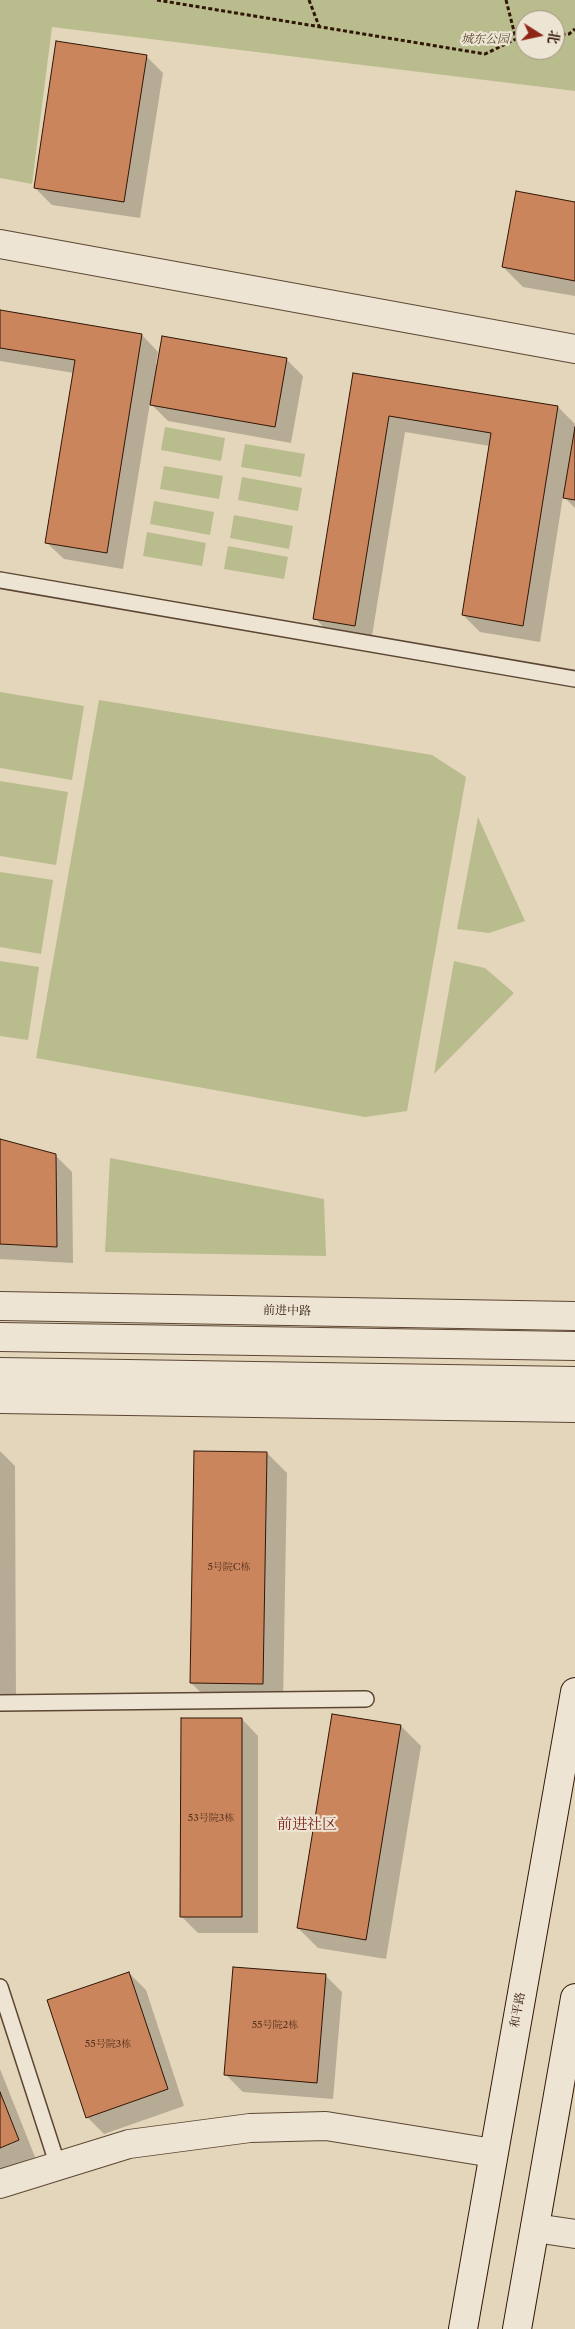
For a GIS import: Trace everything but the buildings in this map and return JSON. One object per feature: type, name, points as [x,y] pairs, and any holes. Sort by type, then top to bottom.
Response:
[{"type":"street","points":[[0,244],[575,349]]},
{"type":"street","name":"前进中路","points":[[0,1306],[575,1316]]},
{"type":"street","points":[[0,1336],[575,1346]]},
{"type":"street","points":[[0,1372],[575,1380]]},
{"type":"street","points":[[0,1399],[575,1408]]},
{"type":"street","name":"和平路","points":[[463,2329],[575,1692]]},
{"type":"street","points":[[517,2329],[575,1998]]},
{"type":"street","points":[[0,2184],[129,2144],[250,2128],[326,2126],[493,2153]]},
{"type":"street","points":[[535,2228],[575,2234]]},
{"type":"lane","points":[[0,580],[575,679]]},
{"type":"lane","points":[[0,1703],[366,1699]]},
{"type":"lane","points":[[0,1987],[58,2166]]},
{"type":"path","points":[[157,0],[485,54],[515,39]]},
{"type":"path","points":[[309,0],[319,27]]},
{"type":"path","points":[[506,0],[515,35]]},
{"type":"green space","name":"城东公园","points":[[0,0],[575,0],[575,91],[52,27],[32,184],[0,178]]},
{"type":"green space","points":[[165,427],[225,438],[221,461],[161,450]]},
{"type":"green space","points":[[245,444],[305,454],[301,477],[241,467]]},
{"type":"green space","points":[[164,466],[223,476],[219,499],[160,489]]},
{"type":"green space","points":[[242,477],[302,488],[298,511],[238,500]]},
{"type":"green space","points":[[154,501],[214,512],[210,535],[150,524]]},
{"type":"green space","points":[[234,515],[293,526],[289,549],[230,538]]},
{"type":"green space","points":[[147,532],[206,543],[202,566],[143,556]]},
{"type":"green space","points":[[228,546],[288,557],[284,579],[224,569]]},
{"type":"green space","points":[[0,692],[84,706],[72,780],[0,768]]},
{"type":"green space","points":[[99,700],[432,755],[466,777],[407,1111],[365,1117],[36,1058]]},
{"type":"green space","points":[[0,781],[68,792],[56,865],[0,856]]},
{"type":"green space","points":[[478,817],[525,921],[489,933],[457,929]]},
{"type":"green space","points":[[0,872],[53,880],[41,954],[0,947]]},
{"type":"green space","points":[[0,961],[39,967],[28,1040],[0,1036]]},
{"type":"green space","points":[[454,961],[485,968],[514,993],[434,1074]]},
{"type":"green space","points":[[110,1158],[324,1199],[326,1256],[105,1252]]},
{"type":"district","name":"前进社区","points":[[307,1825]]}]
